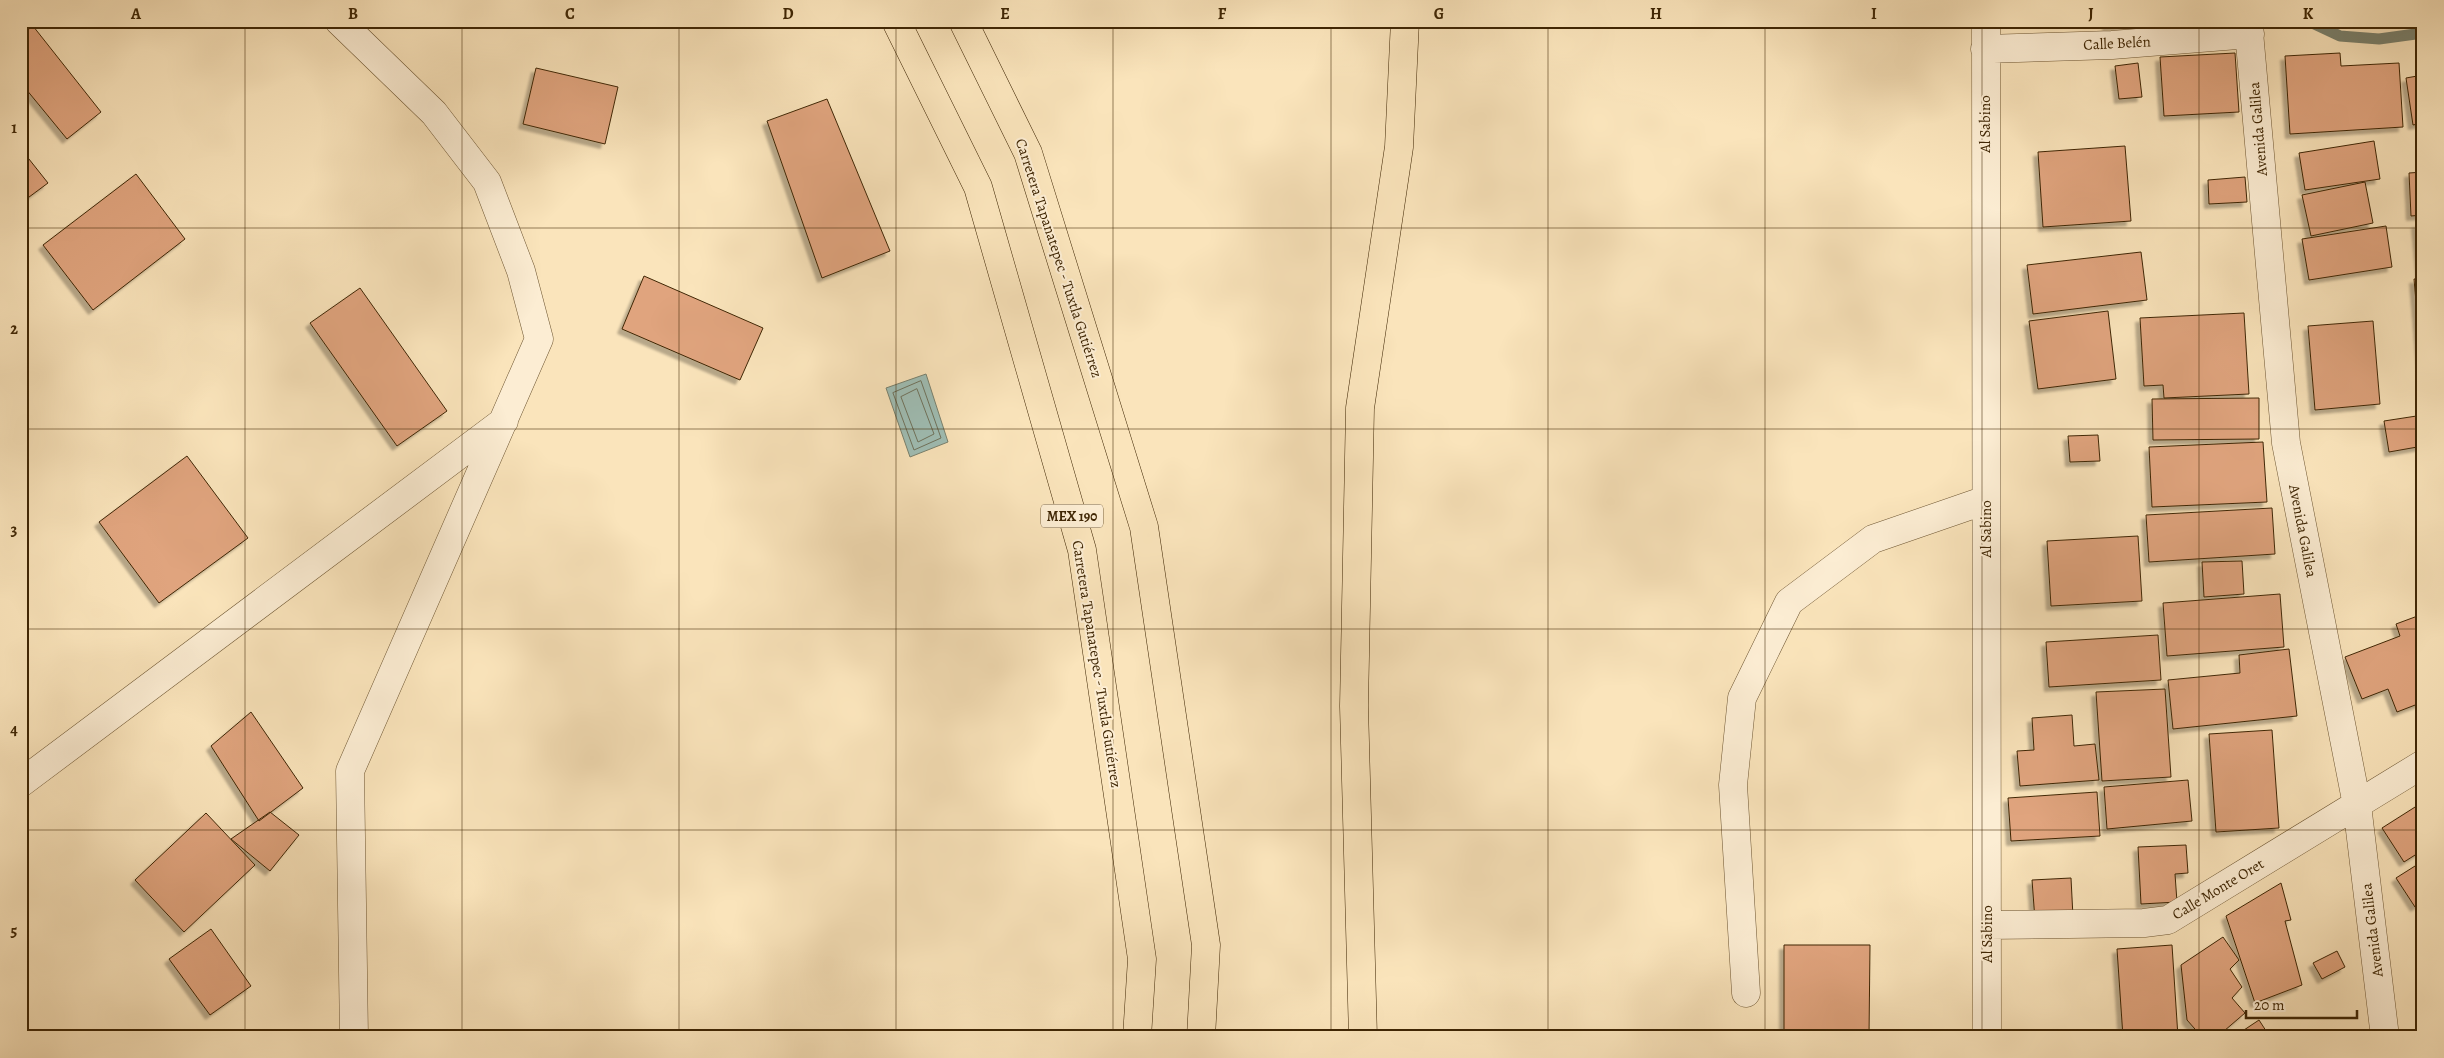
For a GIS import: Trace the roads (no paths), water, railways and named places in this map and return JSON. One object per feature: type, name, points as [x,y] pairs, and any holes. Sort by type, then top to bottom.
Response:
[{"type":"main road","name":"Carretera Tapanatepec - Tuxtla Gutiérrez","points":[[896,21],[978,187],[1082,550],[1142,959],[1137,1037]]},
{"type":"main road","name":"Carretera Tapanatepec - Tuxtla Gutiérrez","points":[[964,21],[1028,153],[1144,527],[1206,945],[1201,1037]]},
{"type":"main road","points":[[1363,1037],[1354,706],[1360,408],[1399,147],[1405,21]]},
{"type":"street","points":[[339,21],[434,113],[487,182],[520,271],[540,340],[350,771],[354,1037]]},
{"type":"street","name":"Al Sabino","points":[[1986,21],[1988,1037]]},
{"type":"street","name":"Calle Belén","points":[[1985,49],[2112,45],[2249,28]]},
{"type":"street","name":"Avenida Galilea","points":[[2249,28],[2286,443],[2357,805],[2385,1037]]},
{"type":"street","points":[[21,783],[504,420]]},
{"type":"street","points":[[1746,993],[1733,785],[1742,698],[1790,602],[1874,539],[1986,500]]},
{"type":"street","name":"Calle Monte Oret","points":[[1987,925],[2144,923],[2168,920],[2423,764]]},
{"type":"water","points":[[926,374],[948,442],[910,457],[886,388]]},
{"type":"waterway","points":[[2308,21],[2340,36],[2379,39],[2423,33]]}]
